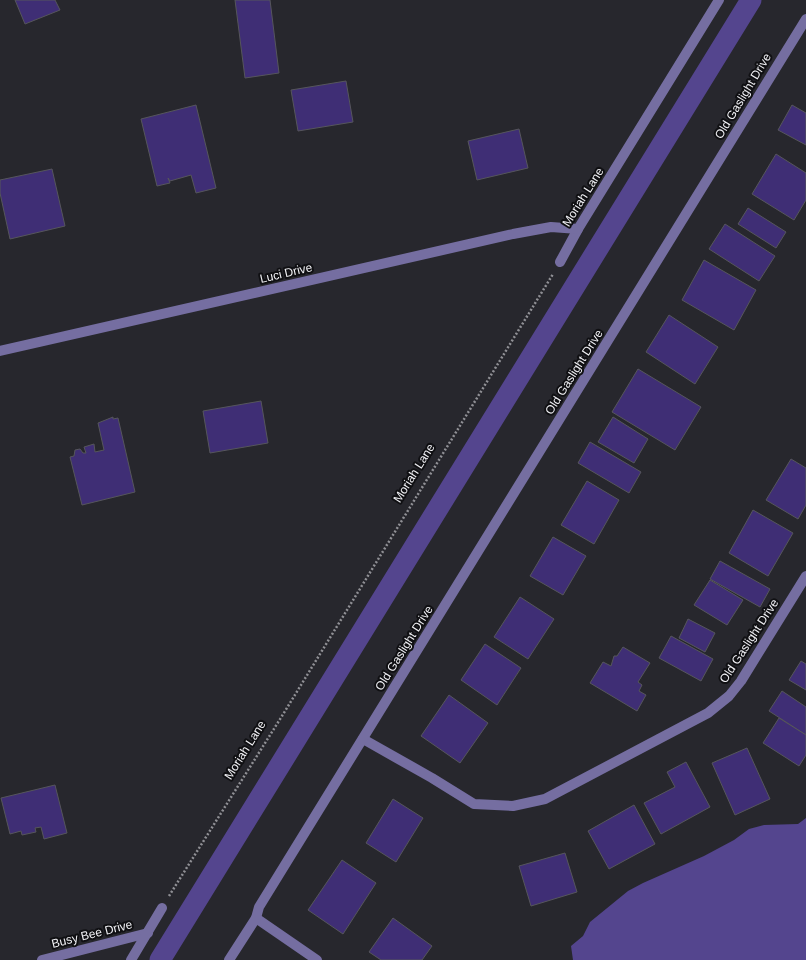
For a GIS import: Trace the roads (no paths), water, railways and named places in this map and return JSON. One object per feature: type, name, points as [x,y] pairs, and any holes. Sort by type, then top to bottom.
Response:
[{"type":"street","name":"Moriah Lane","points":[[560,262],[578,229],[719,0]]},
{"type":"street","name":"Old Gaslight Drive","points":[[229,960],[256,918],[259,907],[806,19]]},
{"type":"street","name":"Luci Drive","points":[[0,351],[513,234],[550,227],[578,229]]},
{"type":"street","name":"Old Gaslight Drive","points":[[363,739],[432,778],[474,804],[513,806],[545,799],[708,713],[722,703],[741,681],[806,576]]},
{"type":"street","points":[[131,960],[162,908]]},
{"type":"street","points":[[256,918],[317,960]]},
{"type":"street","name":"Busy Bee Drive","points":[[42,960],[148,933]]},
{"type":"waterway","points":[[160,960],[751,0]]}]
